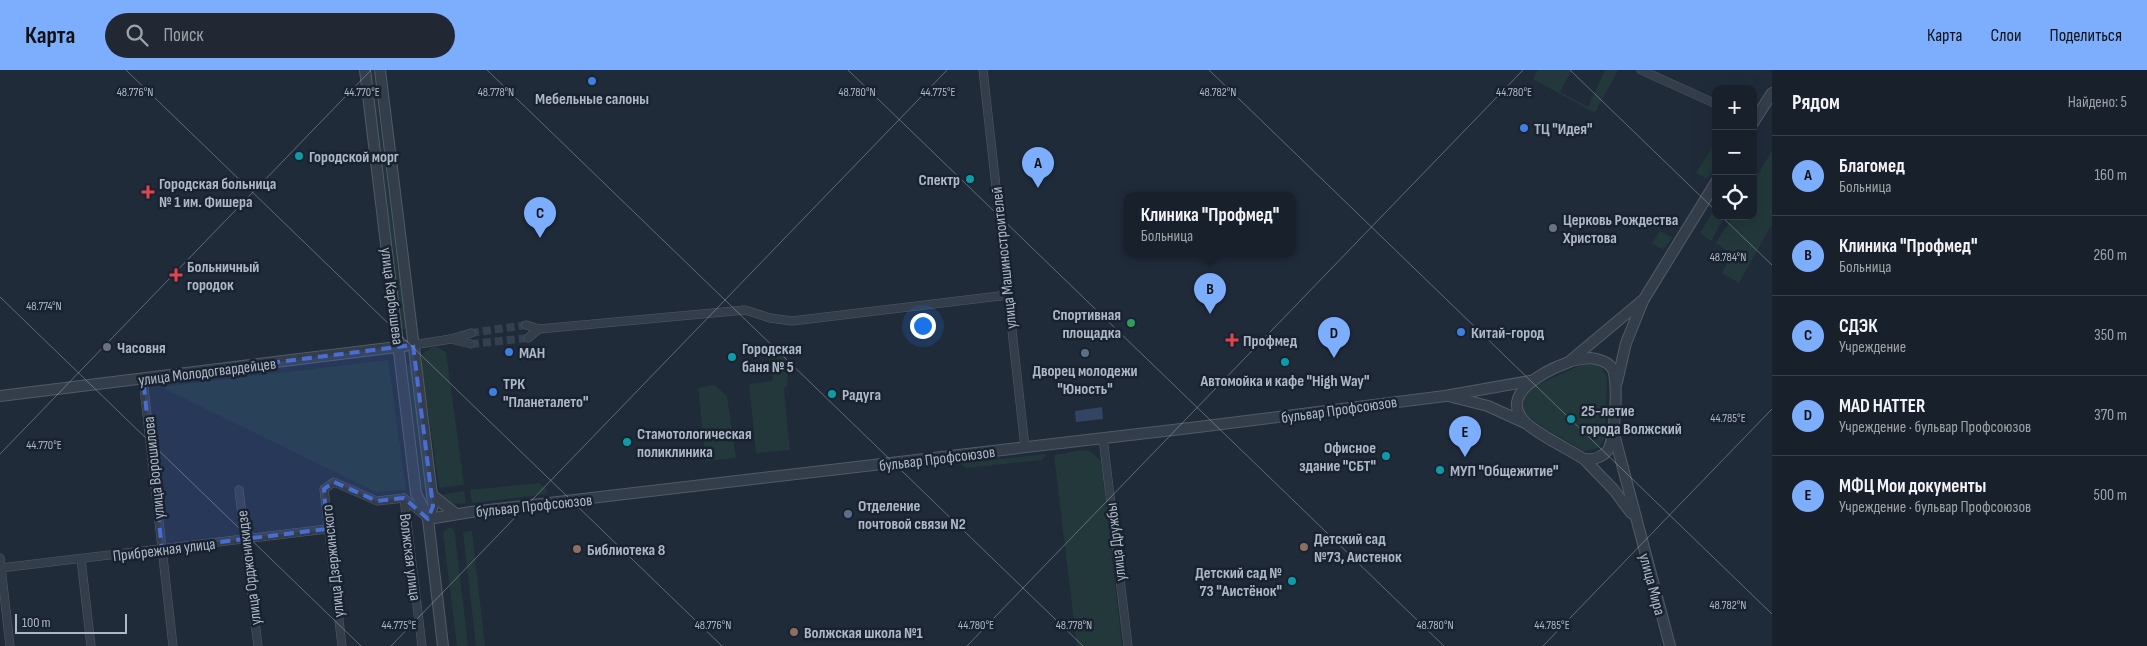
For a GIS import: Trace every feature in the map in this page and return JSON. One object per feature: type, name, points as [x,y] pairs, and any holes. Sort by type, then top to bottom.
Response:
[{"type":"street","name":"улица Карбышева","points":[[365,70],[416,493],[428,519],[443,646]]},
{"type":"street","name":"улица Карбышева","points":[[380,70],[432,495],[433,506],[428,519]]},
{"type":"street","name":"улица Машиностроителей","points":[[983,70],[1025,447]]},
{"type":"street","points":[[1641,70],[1712,102]]},
{"type":"street","points":[[1757,117],[1772,93]]},
{"type":"street","points":[[1644,299],[1570,361],[1530,381],[1521,392],[1517,402],[1518,412],[1526,423],[1584,459],[1601,457],[1609,449],[1613,430],[1616,388],[1626,343],[1644,299],[1712,188]]},
{"type":"street","points":[[526,325],[539,329],[744,310],[770,318],[792,321],[1008,295]]},
{"type":"street","points":[[528,338],[539,329]]},
{"type":"street","points":[[413,345],[450,339],[471,333]]},
{"type":"street","points":[[450,339],[471,344]]},
{"type":"street","name":"улица Молодогвардейцев","points":[[0,396],[413,345]]},
{"type":"street","points":[[1570,361],[1592,358],[1604,361],[1613,370],[1616,388]]},
{"type":"street","name":"улица Ворошилова","points":[[142,379],[174,646]]},
{"type":"street","name":"бульвар Профсоюзов","points":[[428,519],[456,514],[1445,396],[1530,381]]},
{"type":"street","name":"бульвар Профсоюзов","points":[[1445,396],[1488,406],[1526,423]]},
{"type":"street","name":"улица Мира","points":[[1613,430],[1670,646]]},
{"type":"street","name":"улица Дружбы","points":[[1103,438],[1128,646]]},
{"type":"street","name":"улица Мира","points":[[1584,459],[1613,488],[1636,521]]},
{"type":"street","name":"улица Дзержинского","points":[[342,646],[324,489],[334,482],[377,500],[404,498]]},
{"type":"street","name":"улица Орджоникидзе","points":[[239,490],[258,646]]},
{"type":"street","points":[[432,495],[456,514]]},
{"type":"street","points":[[404,498],[428,519]]},
{"type":"street","name":"Волжская улица","points":[[404,498],[422,646]]},
{"type":"street","name":"Прибрежная улица","points":[[1,568],[328,529]]},
{"type":"street","points":[[0,558],[10,646]]},
{"type":"street","points":[[81,559],[91,646]]},
{"type":"highlighted area","points":[[413,345],[433,506],[428,519],[404,498],[377,501],[334,482],[324,489],[327,529],[162,549],[143,379]]},
{"type":"green space","points":[[369,70],[373,70],[406,329],[401,330]]},
{"type":"green space","points":[[1538,70],[1572,70],[1560,92],[1588,107],[1605,70],[1618,70],[1596,111],[1593,112],[1533,79]]},
{"type":"green space","points":[[1712,147],[1712,171],[1707,179],[1696,173]]},
{"type":"green space","points":[[1772,151],[1772,224],[1739,283],[1722,273],[1732,254],[1716,243],[1730,220],[1757,220],[1757,175]]},
{"type":"green space","points":[[1712,213],[1712,220],[1723,220],[1711,241],[1700,233]]},
{"type":"green space","points":[[1660,231],[1672,238],[1663,250],[1652,243]]},
{"type":"green space","points":[[435,346],[446,352],[464,485],[439,488],[421,360],[422,354]]},
{"type":"green space","points":[[786,354],[788,384],[784,389],[790,450],[756,453],[749,384],[773,381],[771,356]]},
{"type":"green space","points":[[388,360],[406,490],[376,492],[161,387]]},
{"type":"green space","points":[[1588,362],[1600,365],[1607,377],[1605,437],[1598,448],[1584,451],[1533,420],[1523,409],[1522,400],[1530,388]]},
{"type":"green space","points":[[411,363],[425,490],[422,490],[407,364]]},
{"type":"green space","points":[[714,385],[727,396],[736,458],[706,461],[698,388]]},
{"type":"green space","points":[[1082,450],[1090,451],[1101,461],[1122,646],[1077,646],[1054,455]]},
{"type":"green space","points":[[1046,454],[1042,460],[966,468],[960,463]]},
{"type":"green space","points":[[539,483],[546,489],[547,494],[472,503],[470,490]]},
{"type":"green space","points":[[464,491],[466,503],[454,504],[440,495]]},
{"type":"green space","points":[[450,527],[455,534],[468,646],[457,646],[443,532]]},
{"type":"green space","points":[[472,531],[485,646],[476,646],[463,532]]},
{"type":"water","points":[[1102,407],[1103,419],[1076,422],[1075,411]]},
{"type":"tunnel","points":[[471,333],[526,325]]},
{"type":"tunnel","points":[[471,344],[528,338]]},
{"type":"place","name":"Мебельные салоны","points":[[592,81]]},
{"type":"place","name":"ТЦ \"Идея\"","points":[[1524,128]]},
{"type":"place","name":"Городской морг","points":[[299,156]]},
{"type":"place","name":"Спектр","points":[[970,179]]},
{"type":"place","name":"Благомед","points":[[1038,188]]},
{"type":"place","name":"Городская больница № 1 им. Фишера","points":[[148,192]]},
{"type":"place","name":"Церковь Рождества Христова","points":[[1553,228]]},
{"type":"place","name":"СДЭК","points":[[540,238]]},
{"type":"place","name":"Больничный городок","points":[[176,275]]},
{"type":"place","name":"Клиника \"Профмед\"","points":[[1210,314]]},
{"type":"place","name":"Спортивная площадка","points":[[1131,323]]},
{"type":"place","name":"Китай-город","points":[[1461,332]]},
{"type":"place","name":"Профмед","points":[[1232,340]]},
{"type":"place","name":"Часовня","points":[[107,347]]},
{"type":"place","name":"МАН","points":[[509,352]]},
{"type":"place","name":"Дворец молодежи \"Юность\"","points":[[1085,353]]},
{"type":"place","name":"Городская баня № 5","points":[[732,357]]},
{"type":"place","name":"MAD HATTER","points":[[1334,358]]},
{"type":"place","name":"Автомойка и кафе \"High Way\"","points":[[1285,362]]},
{"type":"place","name":"ТРК \"Планеталето\"","points":[[493,392]]},
{"type":"place","name":"Радуга","points":[[832,394]]},
{"type":"place","name":"25-летие города Волжский","points":[[1571,419]]},
{"type":"place","name":"Стамотологическая поликлиника","points":[[627,442]]},
{"type":"place","name":"Офисное здание \"СБТ\"","points":[[1386,456]]},
{"type":"place","name":"МФЦ Мои документы","points":[[1465,457]]},
{"type":"place","name":"МУП \"Общежитие\"","points":[[1440,470]]},
{"type":"place","name":"Отделение почтовой связи N2","points":[[848,514]]},
{"type":"place","name":"Детский сад №73, Аистенок","points":[[1304,547]]},
{"type":"place","name":"Библиотека 8","points":[[577,549]]},
{"type":"place","name":"Детский сад № 73 \"Аистёнок\"","points":[[1292,581]]},
{"type":"place","name":"Волжская школа №1","points":[[794,632]]}]
